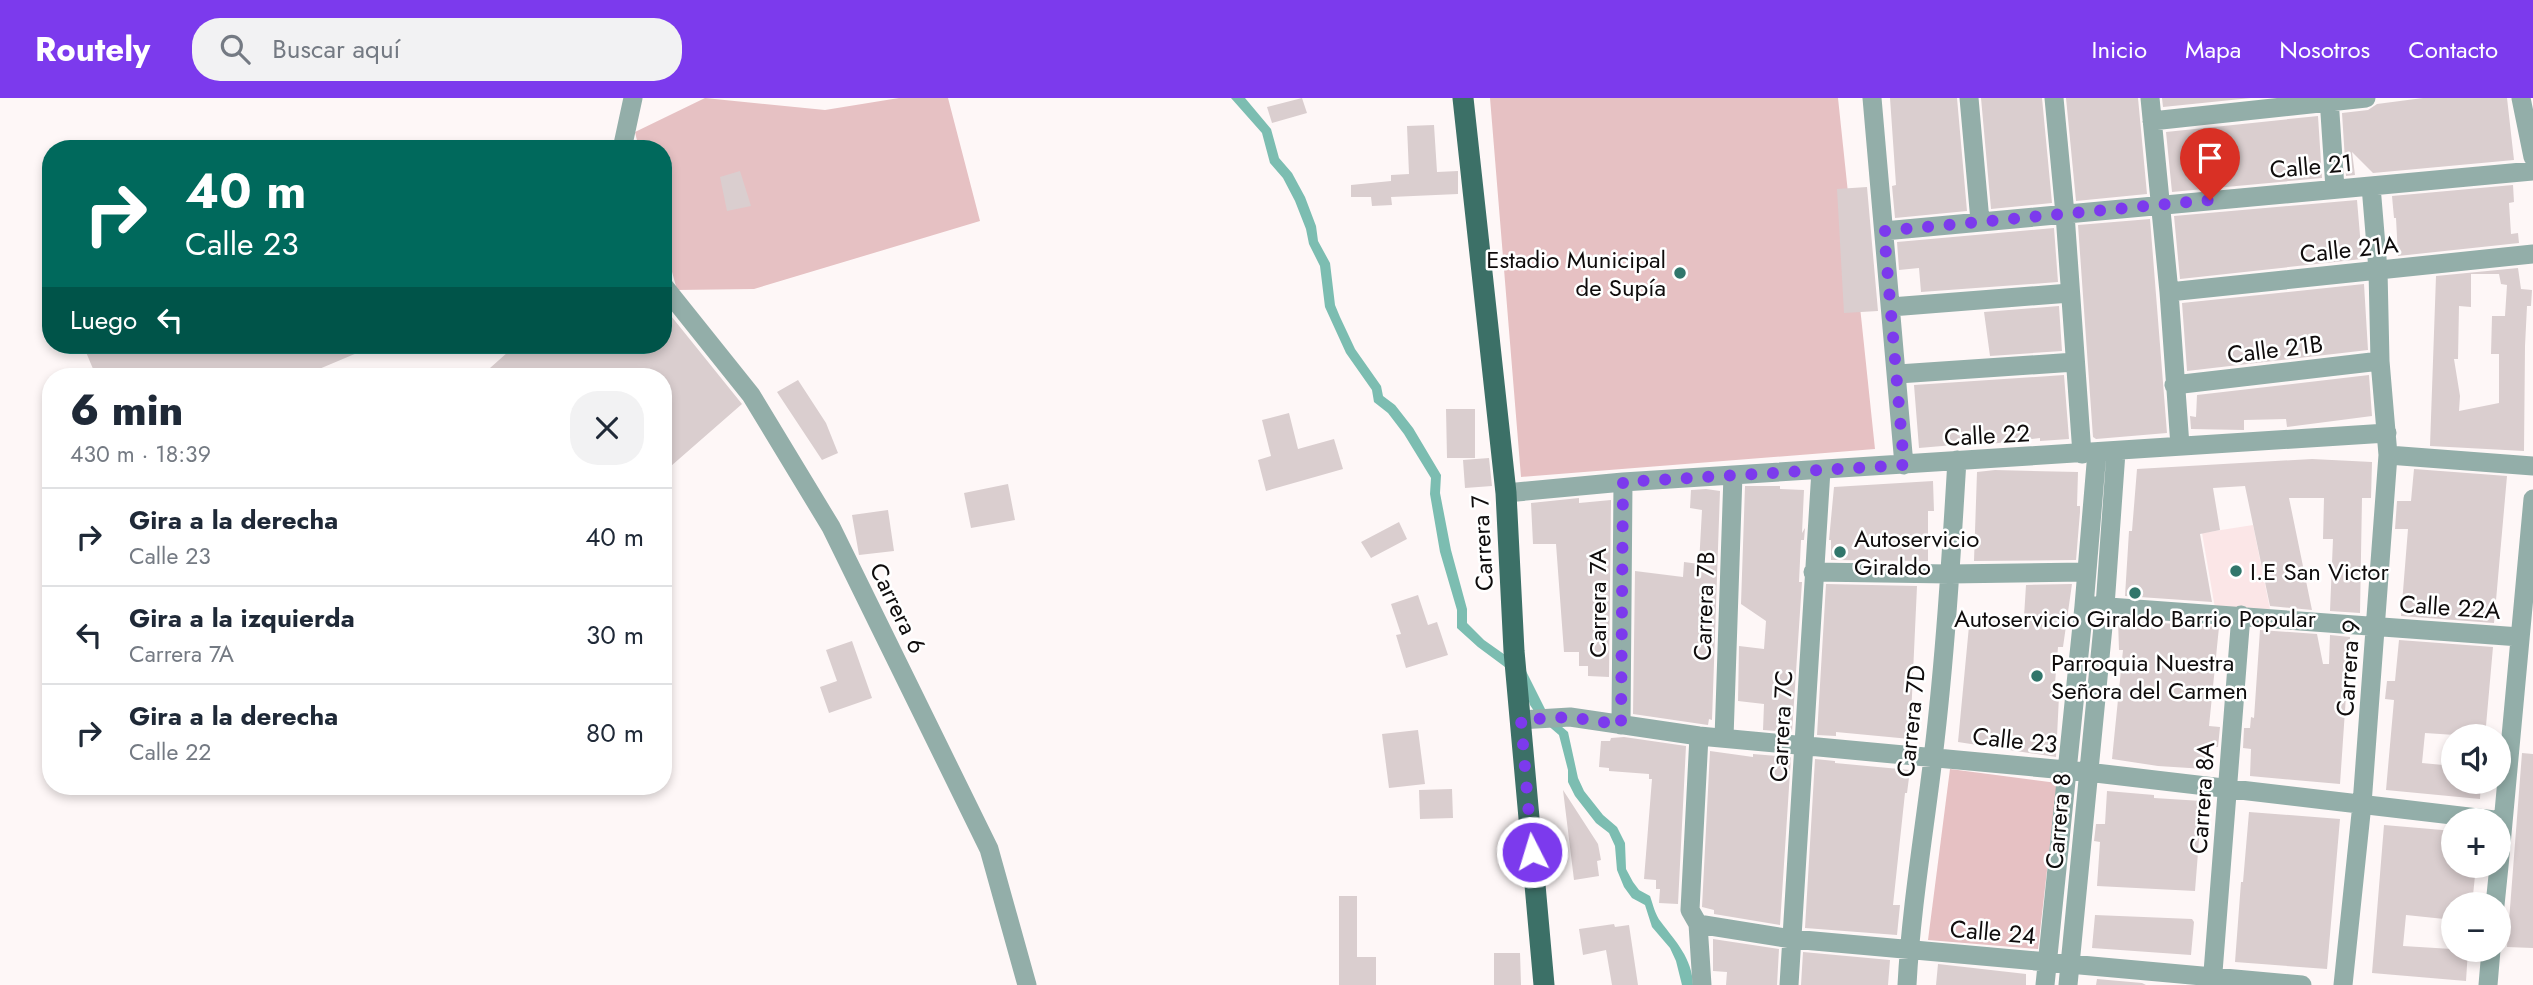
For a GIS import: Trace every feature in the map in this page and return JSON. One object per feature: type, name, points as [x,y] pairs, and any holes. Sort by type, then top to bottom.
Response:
[{"type":"main road","name":"Carrera 7","points":[[1463,98],[1506,493],[1514,651],[1518,689],[1528,719],[1544,985]]},
{"type":"street","points":[[624,140],[633,98]]},
{"type":"street","points":[[1872,98],[1904,465]]},
{"type":"street","points":[[1969,98],[1980,221]]},
{"type":"street","name":"Carrera 8","points":[[2045,985],[2084,606],[2089,453],[2076,362],[2054,98]]},
{"type":"street","points":[[2150,98],[2169,292],[2180,446]]},
{"type":"street","points":[[2152,121],[2244,105],[2366,98]]},
{"type":"street","points":[[2521,98],[2533,157]]},
{"type":"street","points":[[2329,101],[2334,189]]},
{"type":"street","name":"Calle 21","points":[[1884,231],[2533,171]]},
{"type":"street","name":"Carrera 9","points":[[2343,985],[2362,804],[2388,455],[2371,186]]},
{"type":"street","name":"Calle 21A","points":[[2169,292],[2533,254]]},
{"type":"street","points":[[1891,307],[2070,293]]},
{"type":"street","name":"Carrera 6","points":[[672,296],[751,394],[831,527],[989,849],[1027,985]]},
{"type":"street","name":"Calle 21B","points":[[2174,385],[2380,361]]},
{"type":"street","points":[[1898,374],[2076,362]]},
{"type":"street","name":"Calle 22","points":[[1506,493],[1623,482],[2116,452],[2387,432]]},
{"type":"street","name":"Carrera 8","points":[[2068,985],[2105,606],[2116,452]]},
{"type":"street","points":[[2388,455],[2533,466]]},
{"type":"street","name":"Carrera 7D","points":[[1907,985],[1933,756],[1950,574],[1957,460]]},
{"type":"street","name":"Carrera 7C","points":[[1789,985],[1821,470]]},
{"type":"street","name":"Carrera 7B","points":[[1724,738],[1733,475]]},
{"type":"street","name":"Carrera 7A","points":[[1621,725],[1623,482]]},
{"type":"street","points":[[2504,808],[2533,499]]},
{"type":"street","points":[[1814,572],[2085,572]]},
{"type":"street","name":"Calle 22A","points":[[2084,606],[2241,615],[2520,637]]},
{"type":"street","name":"Carrera 8A","points":[[2212,981],[2241,615]]},
{"type":"street","name":"Calle 23","points":[[1528,719],[1570,717],[1699,736],[2087,772],[2441,814]]},
{"type":"street","points":[[1699,736],[1694,917],[1702,985]]},
{"type":"street","name":"Calle 24","points":[[1694,917],[1791,939],[2046,961],[2212,981],[2302,985]]},
{"type":"street","points":[[2488,985],[2490,962]]},
{"type":"shaded area","points":[[705,98],[825,110],[899,98],[948,98],[980,221],[754,289],[677,290],[672,272],[672,140],[637,140],[635,132]]},
{"type":"shaded area","points":[[1231,98],[1245,98],[1271,129],[1279,158],[1292,173],[1305,197],[1316,226],[1318,241],[1330,263],[1335,305],[1355,349],[1381,386],[1383,396],[1395,405],[1413,428],[1441,475],[1440,493],[1451,550],[1467,609],[1467,623],[1484,640],[1525,669],[1548,715],[1568,732],[1578,778],[1584,791],[1603,815],[1617,827],[1625,843],[1626,869],[1639,890],[1650,896],[1659,919],[1682,951],[1690,967],[1693,985],[1682,985],[1670,948],[1652,927],[1645,905],[1632,898],[1624,887],[1617,870],[1615,846],[1609,833],[1596,823],[1575,796],[1568,782],[1568,770],[1559,735],[1538,717],[1526,692],[1505,667],[1457,628],[1457,610],[1440,552],[1430,494],[1431,478],[1404,434],[1388,413],[1374,402],[1372,390],[1346,353],[1325,307],[1320,266],[1309,244],[1295,201],[1283,178],[1270,163],[1262,133]]},
{"type":"shaded area","name":"Estadio Municipal de Supía","points":[[1490,98],[1838,98],[1875,449],[1521,477]]},
{"type":"shaded area","name":"I.E San Victor","points":[[2253,525],[2270,609],[2215,608],[2202,533]]},
{"type":"shaded area","points":[[1950,769],[2057,783],[2038,949],[1928,940]]},
{"type":"building","points":[[1302,98],[1307,113],[1272,123],[1267,107]]},
{"type":"building","points":[[1890,98],[1957,98],[1967,211],[1895,218],[1892,186],[1896,185]]},
{"type":"building","points":[[1981,98],[2042,98],[2052,203],[1991,209]]},
{"type":"building","points":[[2066,98],[2138,98],[2147,194],[2076,201]]},
{"type":"building","points":[[2162,98],[2251,98],[2163,107]]},
{"type":"building","points":[[2423,98],[2507,98],[2514,160],[2373,173],[2352,152],[2355,175],[2346,176],[2342,113],[2368,110],[2377,104]]},
{"type":"building","points":[[2318,116],[2322,178],[2172,192],[2166,132]]},
{"type":"building","points":[[1434,125],[1437,172],[1458,171],[1458,194],[1391,197],[1392,205],[1372,206],[1371,197],[1351,197],[1351,185],[1391,181],[1391,175],[1409,174],[1407,126]]},
{"type":"building","points":[[740,171],[751,206],[727,211],[720,177]]},
{"type":"building","points":[[2513,185],[2514,202],[2509,203],[2511,234],[2518,233],[2519,243],[2398,256],[2392,196]]},
{"type":"building","points":[[1867,187],[1878,311],[1844,313],[1837,189]]},
{"type":"building","points":[[2357,200],[2362,259],[2180,279],[2174,216]]},
{"type":"building","points":[[2150,219],[2167,433],[2096,439],[2093,437],[2078,225]]},
{"type":"building","points":[[2054,228],[2058,282],[1921,292],[1919,268],[1899,270],[1897,242]]},
{"type":"building","points":[[2518,268],[2521,289],[2532,290],[2531,306],[2527,306],[2525,346],[2524,451],[2430,446],[2436,276]],"holes":[[[2471,274],[2499,274],[2501,284],[2507,285],[2505,316],[2492,316],[2491,354],[2499,354],[2499,403],[2459,411],[2460,396],[2454,359],[2458,359],[2459,306],[2471,307]]]},
{"type":"building","points":[[2364,284],[2368,350],[2187,371],[2182,303]]},
{"type":"building","points":[[2059,306],[2062,351],[1990,356],[1984,312]]},
{"type":"building","points":[[672,317],[742,404],[672,465],[672,368],[490,368],[506,354],[672,354]]},
{"type":"building","points":[[87,354],[355,354],[321,368],[93,368]]},
{"type":"building","points":[[2064,375],[2069,439],[2040,441],[2040,438],[1919,448],[1914,385]]},
{"type":"building","points":[[2369,375],[2372,416],[2287,427],[2286,419],[2244,420],[2244,430],[2191,429],[2190,416],[2196,417],[2197,395]]},
{"type":"building","points":[[798,380],[826,423],[838,453],[822,460],[777,392]]},
{"type":"building","points":[[1446,409],[1475,409],[1475,458],[1447,458]]},
{"type":"building","points":[[1289,413],[1298,449],[1334,439],[1343,469],[1266,491],[1258,460],[1271,456],[1262,420]]},
{"type":"building","points":[[1489,458],[1492,486],[1465,488],[1463,460]]},
{"type":"building","points":[[2312,459],[2372,462],[2371,498],[2362,498],[2360,613],[2330,611],[2333,539],[2323,539],[2324,498],[2289,498],[2312,610],[2270,606],[2245,486],[2213,488],[2220,530],[2200,534],[2212,602],[2125,596],[2129,531],[2132,531],[2137,469]]},
{"type":"building","points":[[2414,469],[2507,476],[2494,623],[2401,616],[2408,529],[2395,529],[2397,501],[2411,501]]},
{"type":"building","points":[[1977,472],[2078,472],[2077,506],[2080,506],[2080,512],[2076,560],[1974,561]]},
{"type":"building","points":[[1933,481],[1934,511],[1928,511],[1928,561],[1831,560],[1829,540],[1834,487]]},
{"type":"building","points":[[1008,484],[1015,520],[971,528],[964,493]]},
{"type":"building","points":[[1745,486],[1780,486],[1780,489],[1804,490],[1802,533],[1805,528],[1804,540],[1801,540],[1799,582],[1802,582],[1792,732],[1763,730],[1764,704],[1738,701],[1739,646],[1764,649],[1766,621],[1741,604]]},
{"type":"building","points":[[1691,490],[1720,491],[1712,720],[1709,719],[1708,725],[1633,714],[1635,571],[1683,577],[1684,562],[1699,564],[1702,510],[1690,508]]},
{"type":"building","points":[[1579,498],[1579,503],[1611,500],[1609,677],[1588,676],[1588,666],[1579,666],[1579,652],[1564,652],[1556,544],[1533,544],[1531,503]]},
{"type":"building","points":[[888,510],[894,551],[859,555],[852,515]]},
{"type":"building","points":[[1399,522],[1407,539],[1371,558],[1361,542]]},
{"type":"building","points":[[1826,584],[1917,586],[1910,739],[1836,732],[1836,736],[1817,735]]},
{"type":"building","points":[[2072,584],[2063,647],[2058,647],[2054,695],[2059,696],[2056,757],[1958,742],[1969,626],[1980,627],[1981,615],[2024,617],[2026,585]]},
{"type":"building","points":[[1418,595],[1428,625],[1437,622],[1448,655],[1406,668],[1396,635],[1401,634],[1391,604]]},
{"type":"building","points":[[2118,620],[2219,627],[2209,726],[2220,727],[2218,747],[2205,746],[2205,769],[2112,759],[2123,650],[2119,650]]},
{"type":"building","points":[[2260,630],[2317,634],[2323,664],[2329,664],[2330,635],[2350,637],[2340,784],[2250,776],[2251,749],[2243,748],[2244,728],[2250,728],[2251,717],[2254,718]]},
{"type":"building","points":[[2399,640],[2493,647],[2486,724],[2441,724],[2441,734],[2425,733],[2422,763],[2441,765],[2441,794],[2480,794],[2480,799],[2386,790],[2394,700],[2385,699],[2387,681],[2395,681]]},
{"type":"building","points":[[852,641],[872,698],[829,713],[820,687],[837,681],[826,650]]},
{"type":"building","points":[[1418,730],[1425,784],[1389,788],[1382,734]]},
{"type":"building","points":[[1624,737],[1686,746],[1678,904],[1659,903],[1660,889],[1656,889],[1656,880],[1644,879],[1652,779],[1649,779],[1649,774],[1609,771],[1609,768],[1599,767],[1601,741],[1610,741],[1611,738]]},
{"type":"building","points":[[1710,751],[1753,757],[1753,754],[1791,757],[1780,925],[1714,914],[1714,910],[1702,907]]},
{"type":"building","points":[[2522,753],[2533,754],[2533,948],[2511,947],[2511,895]]},
{"type":"building","points":[[1815,759],[1910,770],[1893,905],[1900,905],[1897,935],[1805,928]]},
{"type":"building","points":[[1452,789],[1453,818],[1420,819],[1419,790]]},
{"type":"building","points":[[1563,790],[1598,844],[1601,860],[1597,861],[1599,876],[1574,880]]},
{"type":"building","points":[[2107,791],[2202,801],[2195,891],[2097,886],[2100,842],[2094,841],[2096,824],[2105,824]]},
{"type":"building","points":[[2249,812],[2340,819],[2327,969],[2235,962]]},
{"type":"building","points":[[2384,825],[2441,830],[2441,878],[2475,878],[2473,892],[2441,892],[2441,919],[2406,915],[2403,946],[2441,948],[2441,962],[2467,962],[2466,981],[2372,973]]},
{"type":"building","points":[[1339,896],[1357,896],[1357,957],[1376,957],[1376,985],[1339,985]]},
{"type":"building","points":[[2095,915],[2192,919],[2191,955],[2092,948]]},
{"type":"building","points":[[1614,924],[1615,927],[1629,925],[1638,985],[1612,985],[1606,950],[1583,955],[1579,929]]},
{"type":"building","points":[[1713,939],[1779,949],[1777,985],[1726,985],[1727,972],[1713,971]]},
{"type":"building","points":[[1803,952],[1890,960],[1888,985],[1801,985]]},
{"type":"building","points":[[1494,953],[1520,953],[1521,985],[1494,985]]},
{"type":"building","points":[[1938,964],[2026,974],[2026,985],[1936,985]]},
{"type":"building","points":[[2097,979],[2142,983],[2146,985],[2096,985]]},
{"type":"place","name":"Estadio Municipal de Supía","points":[[1680,273]]},
{"type":"place","name":"Autoservicio Giraldo","points":[[1840,552]]},
{"type":"place","name":"I.E San Victor","points":[[2236,571]]},
{"type":"place","name":"Autoservicio Giraldo Barrio Popular","points":[[2135,593]]},
{"type":"place","name":"Parroquia Nuestra Señora del Carmen","points":[[2037,676]]},
{"type":"route","points":[[1532,852],[1521,720],[1570,717],[1621,725],[1623,482],[1904,465],[1884,231],[2210,200]]}]
